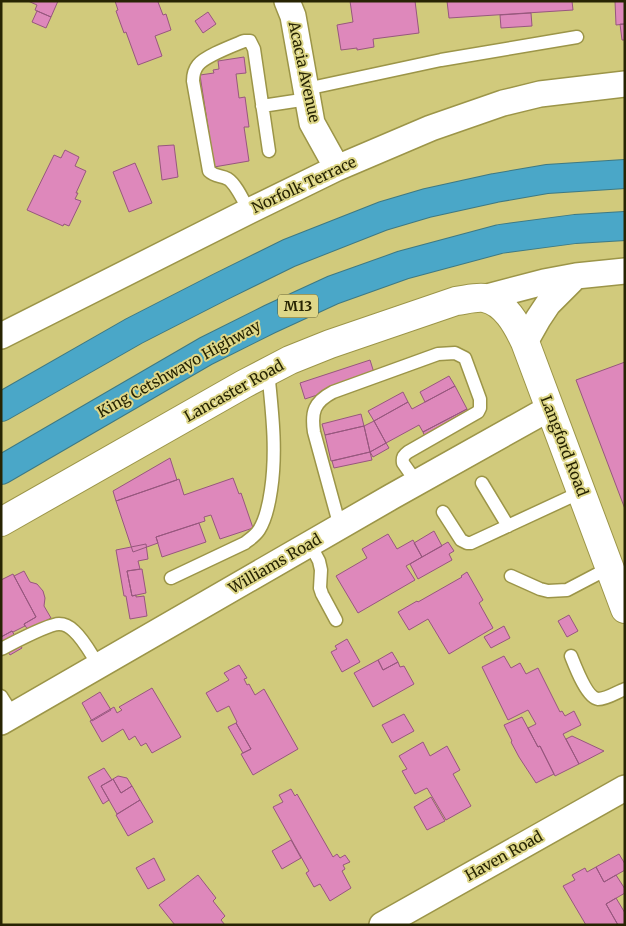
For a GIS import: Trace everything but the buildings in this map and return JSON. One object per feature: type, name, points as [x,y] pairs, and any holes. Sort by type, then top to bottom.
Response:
[{"type":"highway","points":[[1,407],[134,332],[220,287],[289,253],[383,216],[427,203],[495,188],[547,180],[625,174]]},
{"type":"highway","name":"King Cetshwayo Highway","points":[[1,470],[206,351],[332,290],[403,265],[500,239],[574,229],[625,226]]},
{"type":"street","name":"Acacia Avenue","points":[[287,1],[292,16],[312,123],[337,168]]},
{"type":"street","name":"Norfolk Terrace","points":[[1,336],[337,168],[430,128],[502,104],[540,94],[625,84]]},
{"type":"street","points":[[483,298],[544,282],[576,276],[625,271]]},
{"type":"street","points":[[525,342],[548,304],[576,276]]},
{"type":"street","name":"Langford Road","points":[[483,298],[494,302],[507,312],[525,342],[625,609]]},
{"type":"street","name":"Lancaster Road","points":[[1,522],[244,384],[290,360],[330,344],[456,301],[483,298]]},
{"type":"street","name":"Williams Road","points":[[5,711],[99,666],[550,408]]},
{"type":"street","name":"Haven Road","points":[[382,925],[625,788]]},
{"type":"lane","points":[[262,106],[441,60],[578,37]]},
{"type":"lane","points":[[249,211],[233,183],[224,178],[214,176],[209,171],[193,86],[194,73],[197,66],[203,60],[244,41],[250,41],[254,49],[268,151]]},
{"type":"lane","points":[[340,527],[314,432],[314,411],[318,402],[332,392],[438,354],[455,353],[465,358],[480,399],[480,408],[478,412],[403,456],[403,463],[417,483]]},
{"type":"lane","points":[[171,578],[244,543],[260,529],[266,516],[274,473],[275,441],[268,371]]},
{"type":"lane","points":[[482,483],[508,526]]},
{"type":"lane","points":[[443,512],[461,540],[467,543],[480,540],[581,492]]},
{"type":"lane","points":[[310,544],[319,561],[322,594],[336,620]]},
{"type":"lane","points":[[511,576],[548,591],[567,590],[610,568]]},
{"type":"lane","points":[[1,649],[49,626],[62,624],[74,631],[82,640],[99,666]]},
{"type":"lane","points":[[571,656],[588,692],[594,698],[601,699],[625,689]]}]
